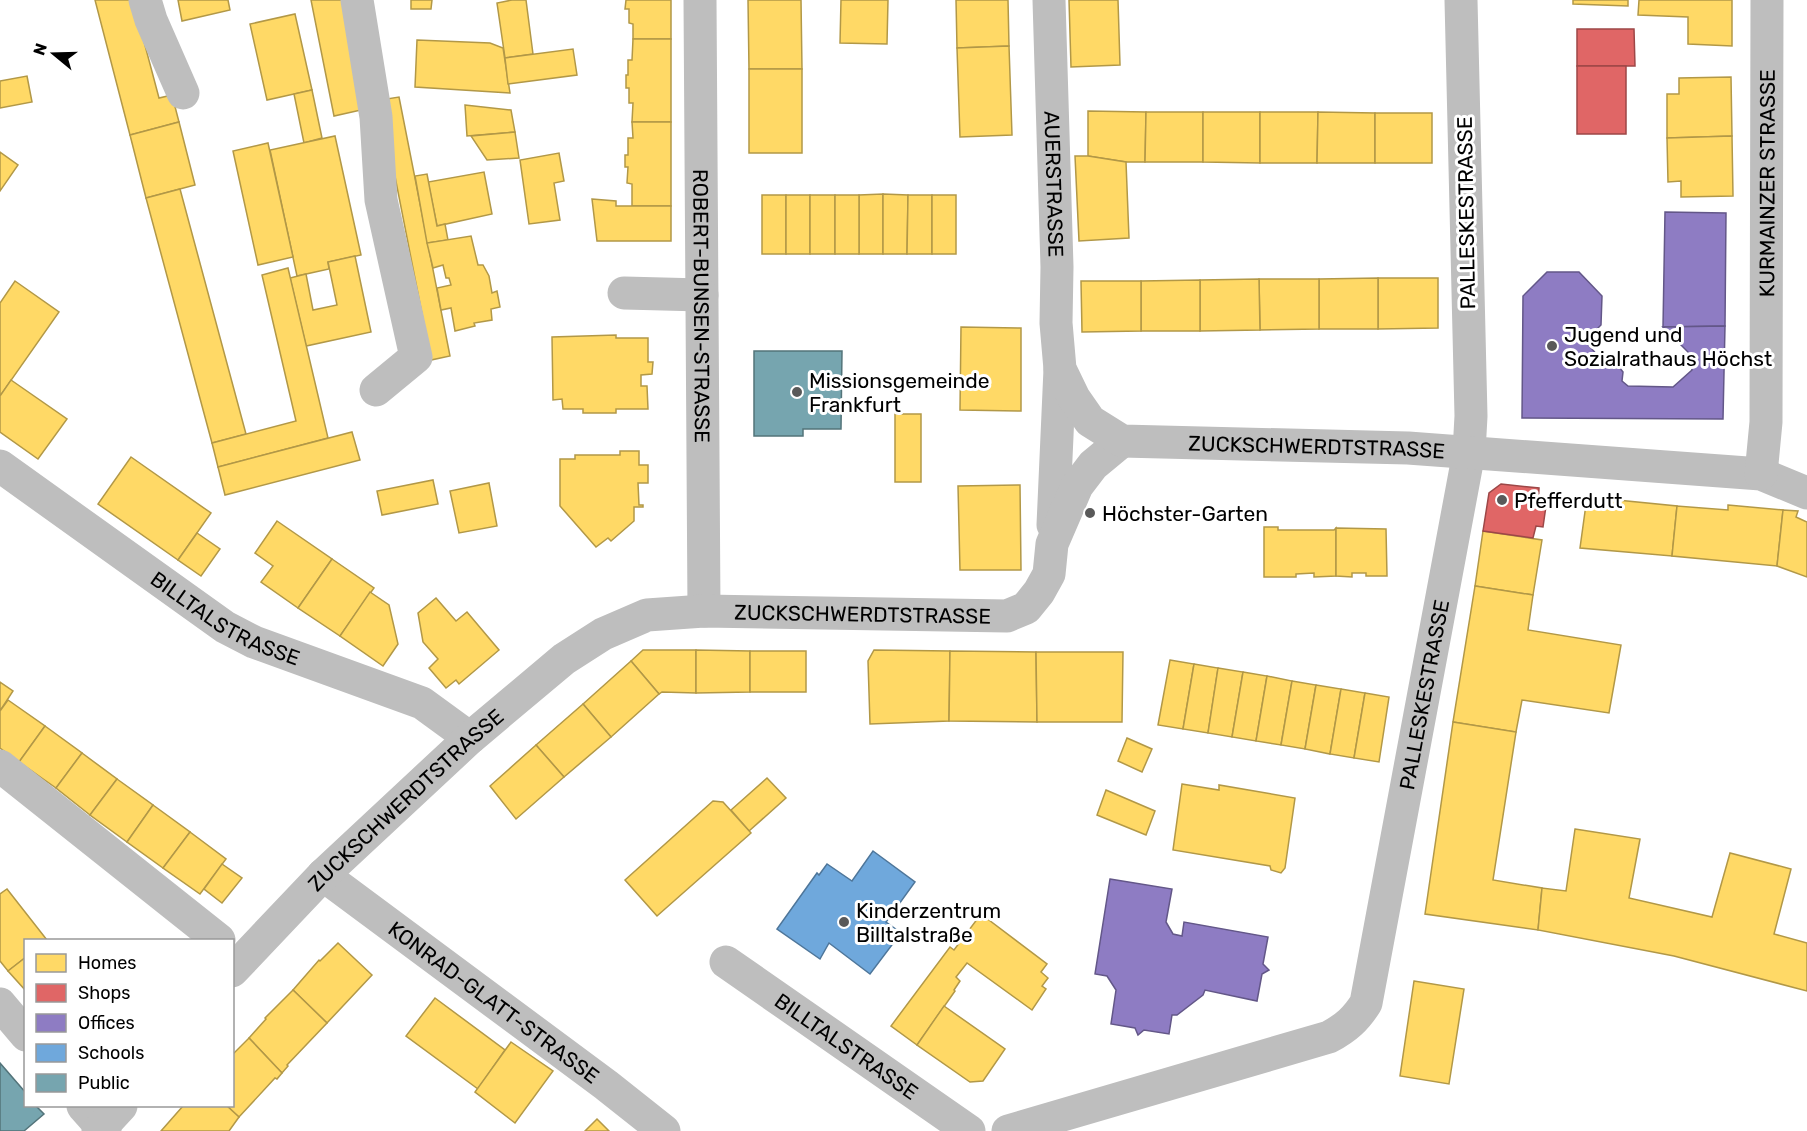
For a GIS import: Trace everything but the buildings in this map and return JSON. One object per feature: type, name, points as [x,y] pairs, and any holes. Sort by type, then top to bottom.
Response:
[{"type":"street","points":[[145,0],[151,20],[183,93]]},
{"type":"street","points":[[357,0],[376,117],[381,200],[416,357],[376,390]]},
{"type":"street","name":"ROBERT-BUNSEN-STRASSE","points":[[700,0],[704,611]]},
{"type":"street","name":"AUERSTRASSE","points":[[1049,0],[1057,267],[1056,323],[1060,369],[1052,544]]},
{"type":"street","name":"PALLESKESTRASSE","points":[[1008,1131],[1329,1037],[1346,1028],[1357,1018],[1366,1003],[1468,452],[1471,416],[1461,0]]},
{"type":"street","name":"KURMAINZER STRASSE","points":[[1761,474],[1766,422],[1767,0]]},
{"type":"street","points":[[624,293],[702,295]]},
{"type":"street","name":"AUERSTRASSE","points":[[1060,369],[1074,398],[1090,421],[1122,441]]},
{"type":"street","name":"ZUCKSCHWERDTSTRASSE","points":[[234,954],[324,875],[470,738],[564,659],[603,634],[647,615],[704,611],[1007,616],[1026,608],[1040,592],[1049,574],[1052,544],[1077,486],[1093,465],[1122,441],[1408,448],[1761,474],[1807,493]]},
{"type":"street","name":"BILLTALSTRASSE","points":[[0,466],[225,627],[254,642],[422,703],[470,738]]},
{"type":"street","points":[[0,766],[211,939]]},
{"type":"street","name":"KONRAD-GLATT-STRASSE","points":[[324,875],[606,1085],[664,1131]]},
{"type":"street","name":"BILLTALSTRASSE","points":[[726,962],[969,1131]]},
{"type":"street","points":[[0,1004],[24,1033]]},
{"type":"place","name":"Jugend und Sozialrathaus Höchst","points":[[1552,346]]},
{"type":"place","name":"Missionsgemeinde Frankfurt","points":[[797,392]]},
{"type":"place","name":"Pfefferdutt","points":[[1502,500]]},
{"type":"place","name":"Höchster-Garten","points":[[1090,513]]},
{"type":"place","name":"Kinderzentrum Billtalstraße","points":[[844,922]]}]
